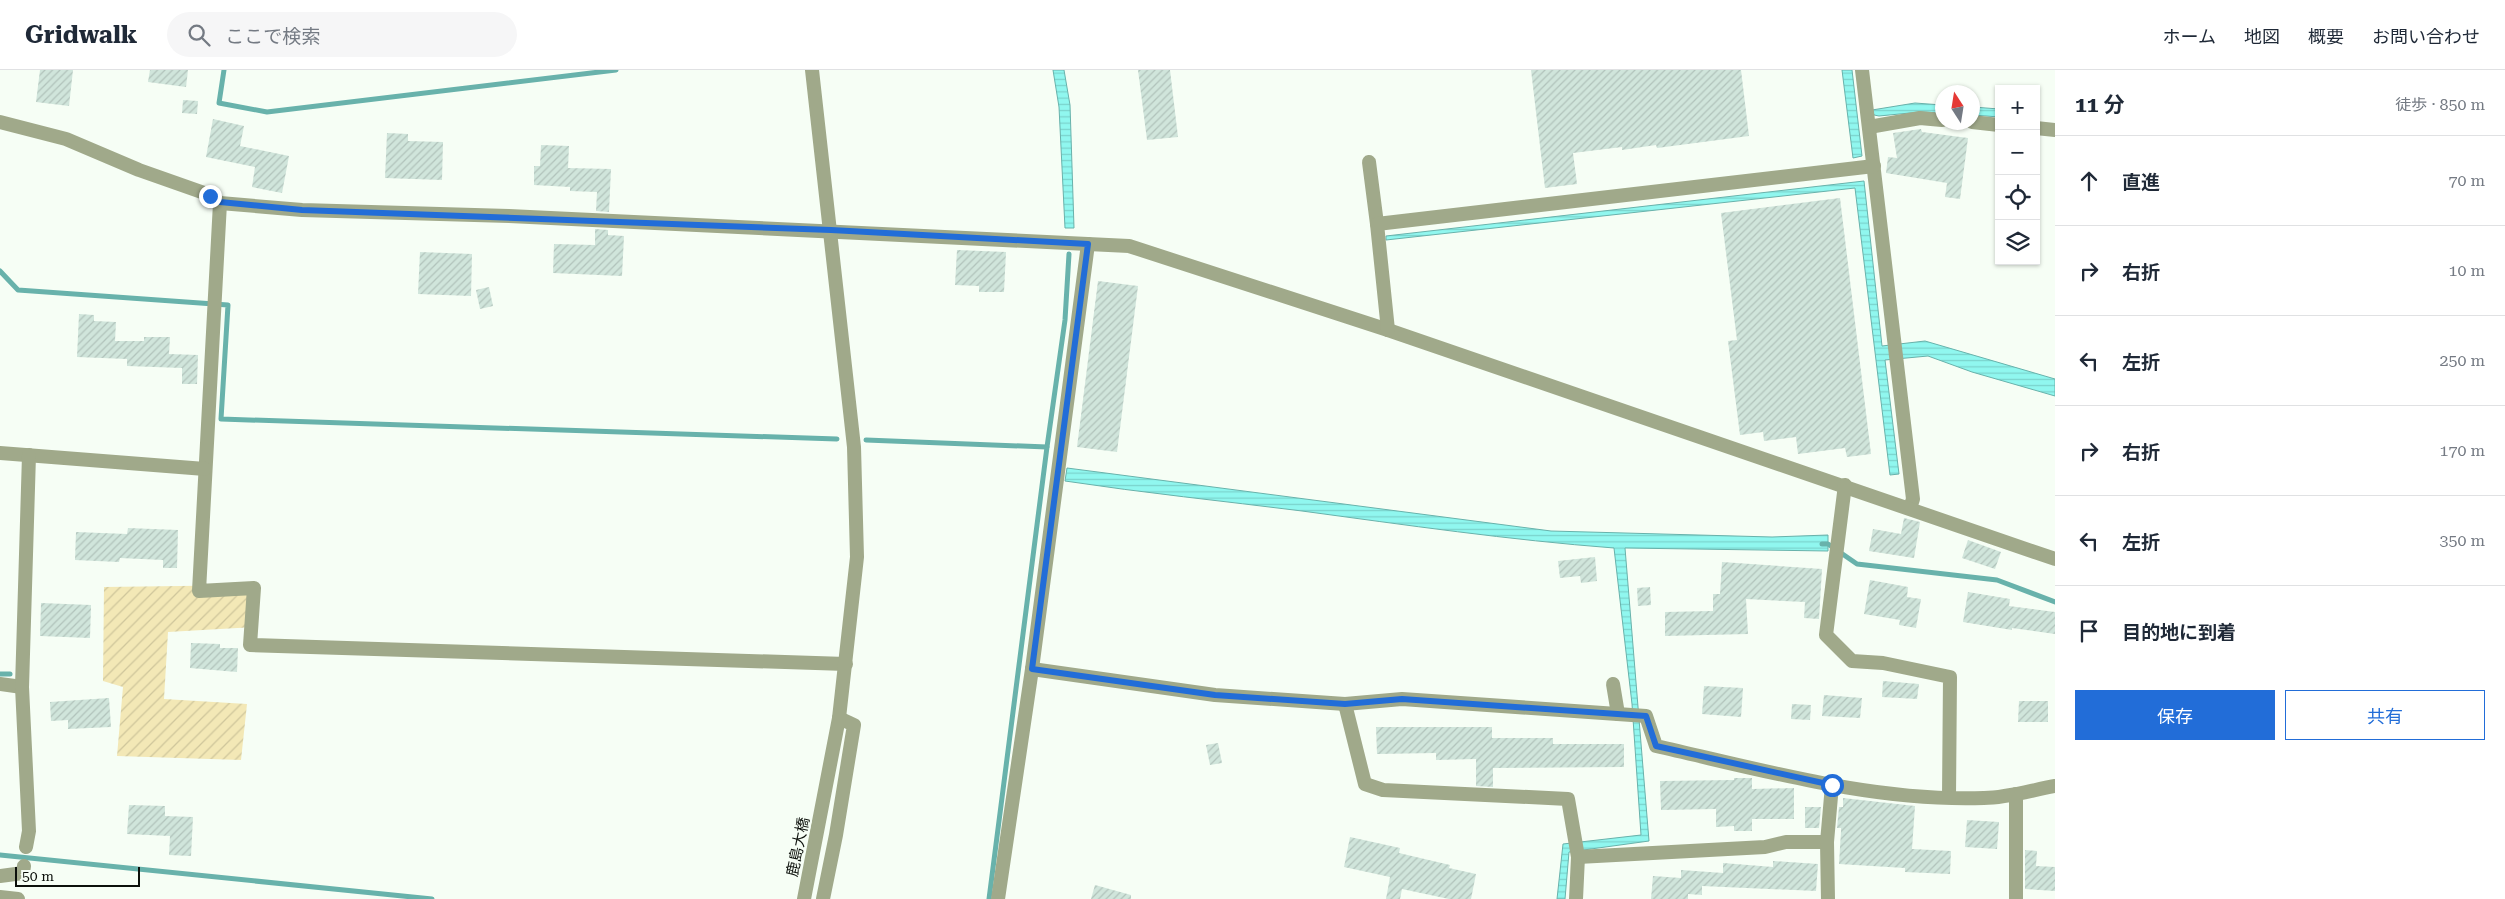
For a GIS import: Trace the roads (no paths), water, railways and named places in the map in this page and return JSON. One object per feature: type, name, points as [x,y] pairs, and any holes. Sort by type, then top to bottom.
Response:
[{"type":"street","name":"鹿島大橋","points":[[804,899],[839,718],[857,557],[854,447],[812,70]]},
{"type":"street","points":[[1862,70],[1913,499],[1910,508]]},
{"type":"street","points":[[1869,127],[1920,118],[1935,119]]},
{"type":"street","points":[[0,122],[66,139],[139,170],[210,196],[220,202],[302,210],[831,230],[1129,246],[1388,330],[2055,558]]},
{"type":"street","points":[[1980,123],[1995,125]]},
{"type":"street","points":[[2040,128],[2055,130]]},
{"type":"street","points":[[1369,162],[1388,330]]},
{"type":"street","points":[[1377,224],[1874,166]]},
{"type":"street","points":[[220,202],[200,591],[254,588],[250,645],[846,664]]},
{"type":"street","points":[[998,899],[1032,669],[1088,244]]},
{"type":"street","points":[[0,453],[205,468]]},
{"type":"street","points":[[26,846],[29,831],[22,687],[29,455]]},
{"type":"street","points":[[1845,486],[1826,635],[1852,661],[1882,663],[1950,677],[1948,797]]},
{"type":"street","points":[[1032,669],[1215,695],[1345,704],[1402,699],[1646,716],[1656,746],[1832,785],[1893,795],[1985,798],[2055,786]]},
{"type":"street","points":[[0,684],[22,687]]},
{"type":"street","points":[[1613,684],[1622,715]]},
{"type":"street","points":[[1345,704],[1365,784],[1383,790],[1568,799],[1578,857],[1576,899]]},
{"type":"street","points":[[823,899],[836,835],[854,725],[839,718]]},
{"type":"street","points":[[1828,899],[1827,842],[1832,785]]},
{"type":"street","points":[[2016,794],[2016,899]]},
{"type":"street","points":[[1578,857],[1765,847],[1786,842],[1827,842]]},
{"type":"street","points":[[0,876],[23,873],[24,866]]},
{"type":"street","points":[[0,897],[18,899]]},
{"type":"water","points":[[1053,70],[1064,70],[1070,105],[1074,228],[1065,228],[1059,107]]},
{"type":"water","points":[[1842,70],[1852,70],[1862,156],[1853,158]]},
{"type":"water","points":[[1915,103],[1935,104],[1935,113],[1920,112],[1879,116],[1874,115],[1872,110]]},
{"type":"water","points":[[1980,108],[1995,109],[1995,117],[1980,116]]},
{"type":"water","points":[[1864,181],[1882,346],[1925,341],[2055,379],[2055,396],[1972,372],[1928,356],[1885,360],[1899,474],[1890,475],[1855,188],[1386,240],[1386,236]]},
{"type":"water","points":[[1067,468],[1551,531],[1772,537],[1828,535],[1828,551],[1625,548],[1649,841],[1569,852],[1565,899],[1557,899],[1563,844],[1641,835],[1632,704],[1614,548],[1458,532],[1065,481]]},
{"type":"waterway","points":[[224,70],[219,103],[267,112],[616,70]]},
{"type":"waterway","points":[[989,899],[1065,320],[1069,254]]},
{"type":"waterway","points":[[0,271],[18,290],[228,305],[221,419],[837,439]]},
{"type":"waterway","points":[[866,440],[1047,447]]},
{"type":"waterway","points":[[1822,544],[1828,544],[1857,564],[1997,580],[2055,602]]},
{"type":"waterway","points":[[0,674],[10,674]]},
{"type":"waterway","points":[[0,855],[432,899]]}]
